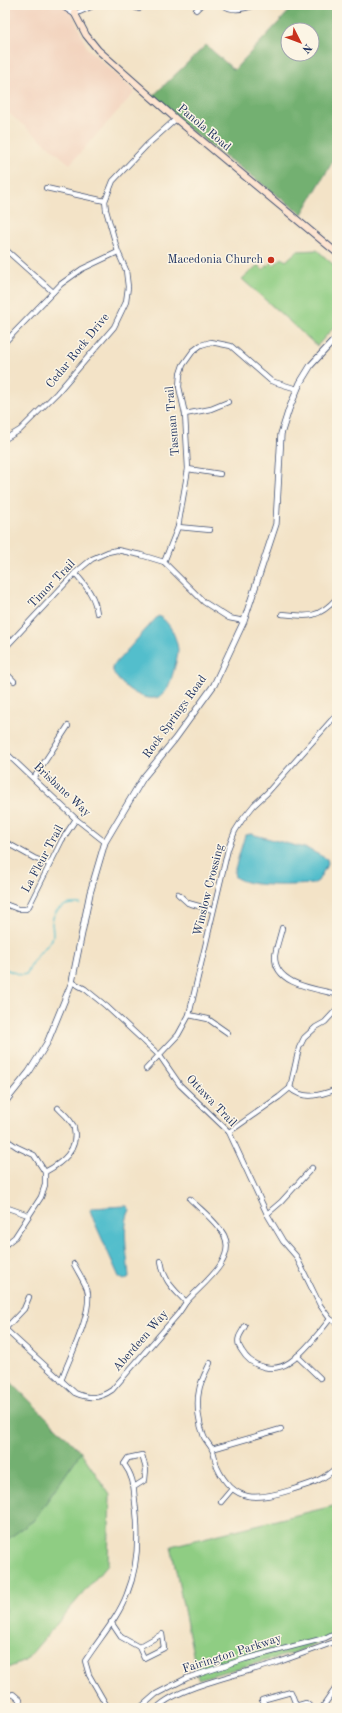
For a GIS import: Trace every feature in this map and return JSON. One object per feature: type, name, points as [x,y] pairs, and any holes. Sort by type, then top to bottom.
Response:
[{"type":"main road","name":"Panola Road","points":[[74,5],[75,14],[86,35],[98,50],[176,119],[337,253]]},
{"type":"street","points":[[62,5],[75,14],[95,5]]},
{"type":"street","points":[[129,5],[139,9]]},
{"type":"street","points":[[196,10],[202,5]]},
{"type":"street","points":[[223,5],[234,9],[255,5]]},
{"type":"street","points":[[46,188],[105,202],[113,181],[147,145],[176,119]]},
{"type":"street","name":"Cedar Rock Drive","points":[[5,439],[20,430],[57,393],[114,327],[126,302],[128,287],[126,270],[118,252],[105,202]]},
{"type":"street","points":[[5,249],[53,292]]},
{"type":"street","points":[[5,342],[53,292],[82,269],[118,252]]},
{"type":"street","name":"Rock Springs Road","points":[[5,1102],[29,1072],[46,1043],[72,982],[90,893],[106,842],[143,778],[175,739],[214,685],[244,621],[276,524],[282,434],[297,389],[311,366],[337,337]]},
{"type":"street","name":"Tasman Trail","points":[[164,562],[178,527],[188,469],[185,414],[180,399],[179,387],[180,374],[183,365],[190,355],[201,345],[211,342],[231,346],[271,381],[297,389]]},
{"type":"street","points":[[185,414],[211,409],[228,402]]},
{"type":"street","points":[[188,469],[220,474]]},
{"type":"street","points":[[178,527],[210,530]]},
{"type":"street","name":"Timor Trail","points":[[5,648],[75,573],[92,559],[117,550],[128,551],[164,562],[204,602],[230,618],[244,621]]},
{"type":"street","points":[[75,573],[90,591],[96,603],[97,612]]},
{"type":"street","points":[[282,614],[304,617],[322,612],[337,598]]},
{"type":"street","points":[[5,672],[14,681]]},
{"type":"street","name":"Winslow Crossing","points":[[146,1069],[160,1056],[178,1035],[189,1015],[228,849],[235,831],[254,805],[267,793],[337,714]]},
{"type":"street","points":[[34,778],[68,726]]},
{"type":"street","name":"Brisbane Way","points":[[5,752],[76,819],[106,842]]},
{"type":"street","name":"La Fleur Trail","points":[[5,904],[18,909],[26,909],[32,901],[62,840],[76,819]]},
{"type":"street","points":[[5,842],[34,858],[49,864]]},
{"type":"street","points":[[178,894],[188,903],[213,910]]},
{"type":"street","points":[[282,928],[275,956],[276,967],[281,973],[297,983],[337,994]]},
{"type":"street","name":"Ottawa Trail","points":[[72,982],[85,989],[106,1006],[160,1056],[180,1085],[229,1132],[267,1214],[283,1241],[296,1256],[320,1305],[330,1320]]},
{"type":"street","points":[[229,1132],[290,1088],[299,1048],[304,1038],[316,1027],[325,1022],[337,1009]]},
{"type":"street","points":[[189,1015],[208,1019],[228,1033]]},
{"type":"street","points":[[290,1088],[296,1093],[310,1096],[337,1089]]},
{"type":"street","points":[[45,1172],[60,1164],[68,1155],[74,1141],[74,1128],[70,1120],[58,1108]]},
{"type":"street","points":[[5,1139],[17,1147],[34,1155],[45,1172],[43,1191],[16,1237],[5,1245]]},
{"type":"street","points":[[267,1214],[281,1202],[312,1168]]},
{"type":"street","name":"Aberdeen Way","points":[[5,1329],[75,1393],[86,1398],[104,1396],[112,1390],[178,1314],[186,1302],[209,1279],[224,1261],[227,1248],[225,1236],[217,1225],[190,1199]]},
{"type":"street","points":[[5,1208],[28,1215]]},
{"type":"street","points":[[161,1261],[163,1274],[168,1284],[186,1302]]},
{"type":"street","points":[[61,1380],[86,1316],[88,1299],[87,1289],[74,1264]]},
{"type":"street","points":[[5,1329],[24,1309],[29,1297]]},
{"type":"street","points":[[245,1326],[238,1338],[238,1345],[246,1358],[254,1364],[264,1367],[280,1367],[290,1362],[297,1356],[330,1320],[337,1323]]},
{"type":"street","points":[[297,1356],[320,1378]]},
{"type":"street","points":[[210,1363],[199,1391],[198,1404],[200,1421],[204,1438],[212,1449],[216,1465],[223,1478],[232,1489],[239,1494],[260,1498],[318,1482],[337,1467]]},
{"type":"street","points":[[212,1449],[281,1429]]},
{"type":"street","points":[[108,1708],[89,1675],[85,1661],[111,1622],[127,1594],[138,1554],[138,1523],[134,1487],[130,1473],[124,1464],[128,1458],[142,1455],[146,1469],[145,1480],[134,1487]]},
{"type":"street","points":[[221,1502],[232,1489]]},
{"type":"street","points":[[111,1622],[121,1637],[138,1647],[144,1658],[164,1648],[162,1634],[138,1647]]},
{"type":"street","name":"Fairington Parkway","points":[[140,1708],[156,1694],[186,1678],[245,1659],[325,1638],[337,1632]]},
{"type":"street","name":"Fairington Parkway","points":[[157,1708],[163,1702],[178,1694],[210,1682],[279,1662],[337,1641]]},
{"type":"street","points":[[322,1708],[335,1689]]},
{"type":"street","points":[[267,1708],[262,1700],[291,1692],[296,1705]]},
{"type":"street","points":[[5,1696],[13,1694],[20,1700],[16,1708]]},
{"type":"street","points":[[289,1708],[306,1703],[312,1708]]},
{"type":"shaded area","points":[[5,5],[74,5],[74,17],[87,48],[135,92],[70,164],[5,110]]},
{"type":"green space","points":[[295,5],[337,5],[337,154],[302,214],[174,118],[153,96],[206,45],[234,70]]},
{"type":"green space","points":[[317,250],[337,268],[337,324],[317,346],[242,279],[258,265],[263,270],[271,262],[274,265],[282,258],[286,261],[297,251]]},
{"type":"green space","points":[[5,1376],[81,1452],[34,1520],[5,1541]]},
{"type":"green space","points":[[81,1452],[110,1495],[108,1564],[25,1661],[5,1669],[5,1541],[34,1520]]},
{"type":"green space","points":[[337,1505],[337,1634],[294,1653],[198,1679],[171,1546]]},
{"type":"water","points":[[158,616],[169,625],[172,630],[176,639],[178,652],[172,676],[166,690],[158,697],[150,698],[137,694],[127,688],[116,677],[112,667]]},
{"type":"water","points":[[251,834],[308,849],[327,859],[328,863],[318,881],[313,884],[272,885],[250,883],[242,880],[235,877],[234,872],[245,835]]},
{"type":"water","points":[[127,1206],[130,1210],[127,1216],[125,1233],[129,1277],[124,1280],[119,1277],[90,1210],[92,1208]]},
{"type":"waterway","points":[[5,969],[21,975],[27,974],[35,958],[52,939],[52,923],[55,913],[66,905],[80,904]]},
{"type":"place","name":"Macedonia Church","points":[[271,260]]}]
